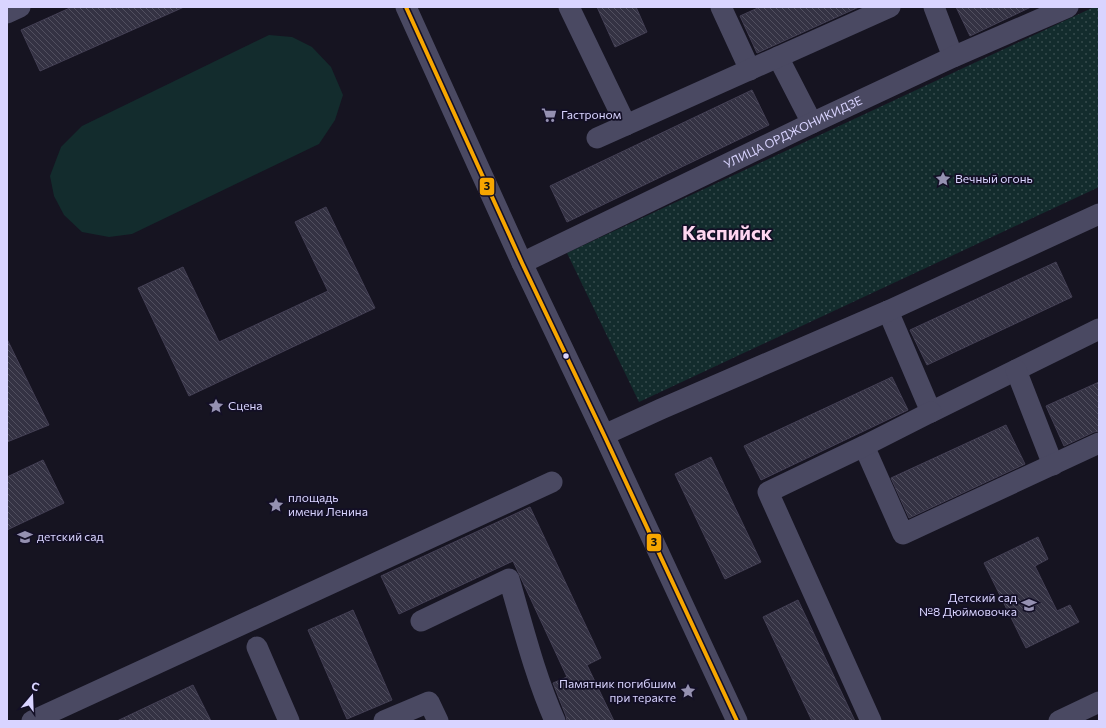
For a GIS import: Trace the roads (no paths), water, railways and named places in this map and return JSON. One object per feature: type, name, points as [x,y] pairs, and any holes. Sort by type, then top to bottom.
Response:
[{"type":"street","points":[[7,13],[20,7]]},
{"type":"street","points":[[406,7],[522,263],[737,721]]},
{"type":"street","points":[[569,7],[626,125]]},
{"type":"street","points":[[721,7],[750,70]]},
{"type":"street","points":[[597,138],[890,7]]},
{"type":"street","points":[[934,7],[953,58]]},
{"type":"street","name":"УЛИЦА ОРДЖОНИКИДЗЕ","points":[[522,263],[812,123],[1068,7]]},
{"type":"street","points":[[778,57],[812,123]]},
{"type":"street","points":[[604,435],[888,311],[1099,214]]},
{"type":"street","points":[[888,311],[931,412]]},
{"type":"street","points":[[871,721],[768,492],[1099,329]]},
{"type":"street","points":[[1016,370],[1053,465]]},
{"type":"street","points":[[864,446],[903,534],[1099,443]]},
{"type":"street","points":[[32,721],[552,482]]},
{"type":"street","points":[[421,621],[509,579],[539,679],[555,721]]},
{"type":"street","points":[[256,647],[289,721]]},
{"type":"street","points":[[384,721],[429,702],[438,721]]},
{"type":"street","points":[[1059,721],[1099,702]]},
{"type":"place","name":"Гастроном","points":[[549,115]]},
{"type":"place","name":"Вечный огонь","points":[[943,179]]},
{"type":"place","name":"Сцена","points":[[216,406]]},
{"type":"place","name":"площадь имени Ленина","points":[[276,505]]},
{"type":"place","name":"детский сад","points":[[25,537]]},
{"type":"place","name":"Детский сад №8 Дюймовочка","points":[[1029,605]]},
{"type":"place","name":"Памятник погибшим при теракте","points":[[688,691]]},
{"type":"district","name":"Каспийск","points":[[727,233]]}]
